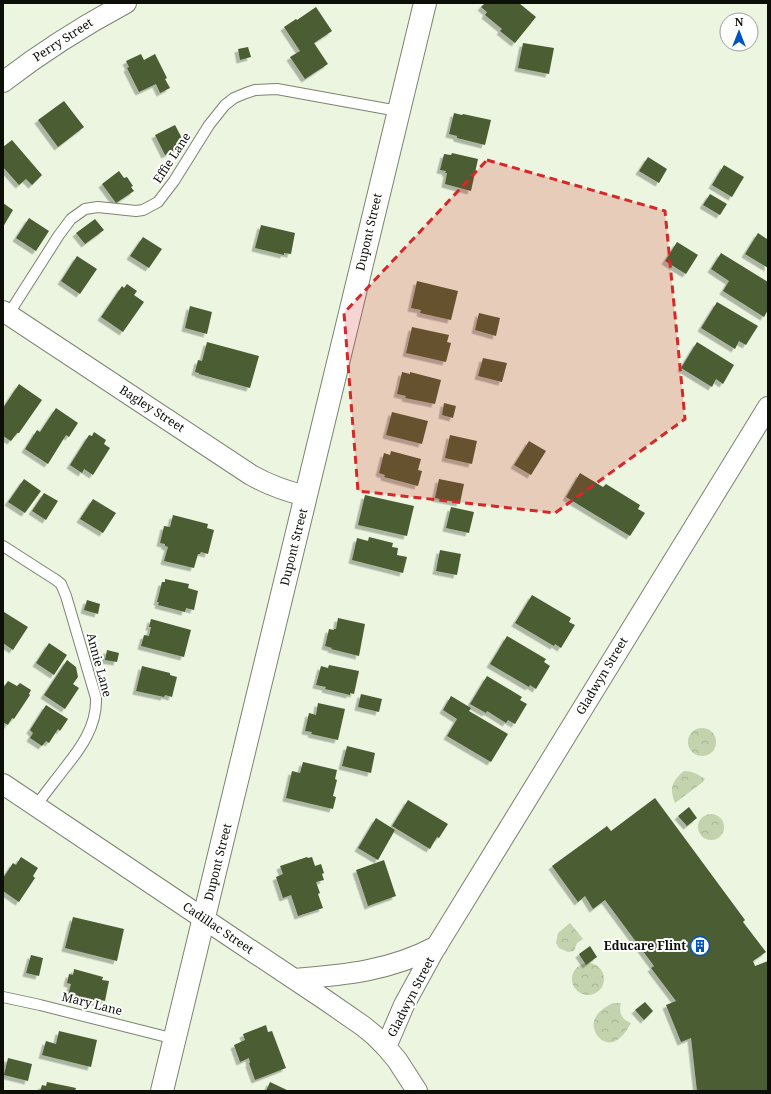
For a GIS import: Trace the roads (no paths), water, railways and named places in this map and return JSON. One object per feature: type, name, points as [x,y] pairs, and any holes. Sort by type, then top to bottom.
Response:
[{"type":"street","name":"Perry Street","points":[[3,82],[78,29],[126,3]]},
{"type":"street","name":"Dupont Street","points":[[162,1091],[425,3]]},
{"type":"street","name":"Bagley Street","points":[[6,313],[251,475],[273,487],[306,496]]},
{"type":"street","name":"Gladwyn Street","points":[[386,1047],[407,1000],[437,946],[768,407]]},
{"type":"street","name":"Cadillac Street","points":[[3,784],[363,1026],[374,1035],[397,1060],[417,1091]]},
{"type":"street","name":"Gladwyn Street","points":[[294,979],[339,975],[375,969],[418,956],[437,946]]},
{"type":"lane","name":"Effie Lane","points":[[6,313],[71,219],[86,209],[91,208],[98,207],[136,211],[144,210],[158,202],[174,182],[209,125],[225,105],[234,98],[255,90],[277,89],[398,111]]},
{"type":"lane","name":"Annie Lane","points":[[3,546],[61,584],[66,596],[96,698],[94,721],[87,736],[75,755],[36,806]]},
{"type":"lane","name":"Mary Lane","points":[[3,997],[175,1039]]},
{"type":"place","name":"Educare Flint","points":[[700,946]]}]
